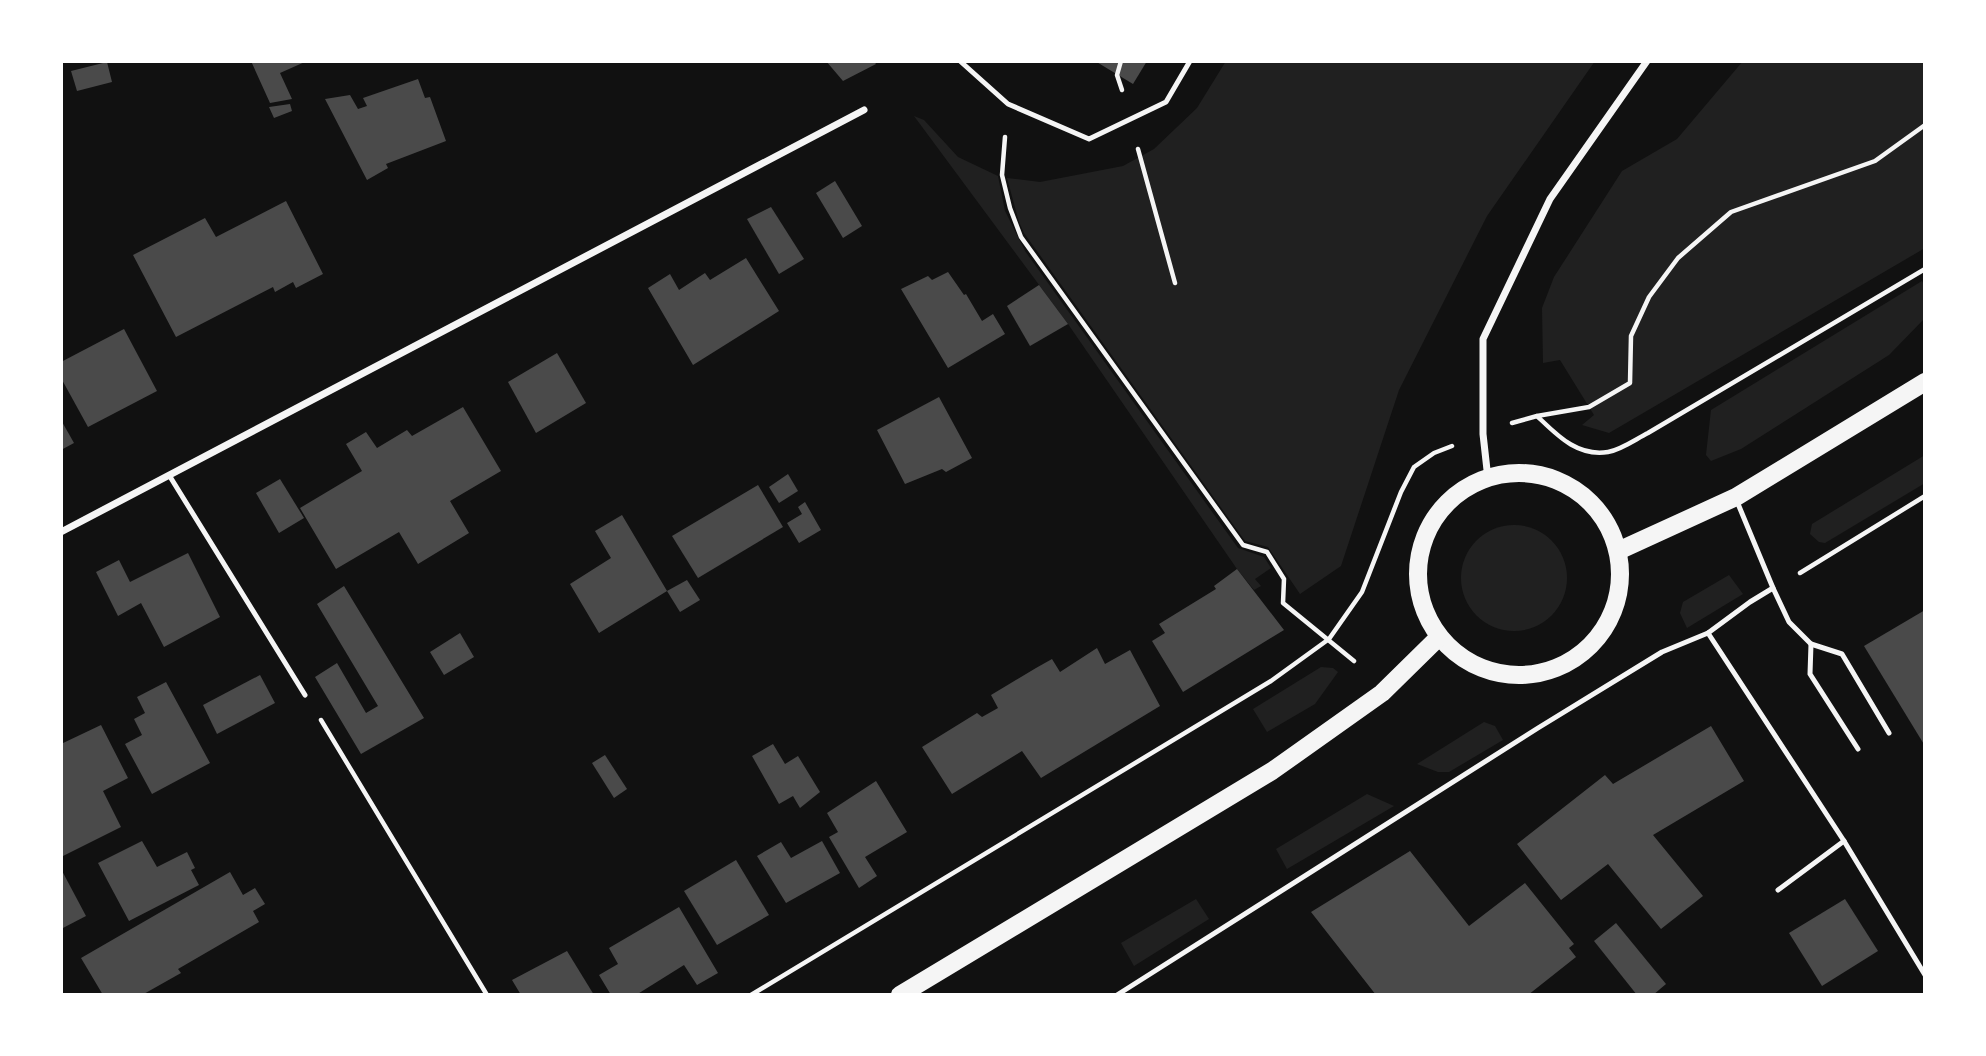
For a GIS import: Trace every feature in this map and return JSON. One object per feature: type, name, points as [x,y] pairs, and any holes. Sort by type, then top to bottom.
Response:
[{"type":"main road","points":[[1618,551],[1736,497],[1925,382]]},
{"type":"main road","points":[[1503,473],[1538,473],[1555,478],[1596,507],[1618,551],[1620,586],[1610,620],[1589,648],[1573,660],[1540,674],[1500,674],[1468,662],[1439,637],[1422,606],[1416,569],[1424,534],[1447,501],[1503,473]]},
{"type":"main road","points":[[900,995],[1272,771],[1382,693],[1439,637]]},
{"type":"street","points":[[1488,479],[1483,434],[1483,339],[1549,198],[1647,61]]},
{"type":"street","points":[[61,532],[864,110]]},
{"type":"lane","points":[[960,61],[1008,104],[1089,139],[1166,102],[1190,61]]},
{"type":"lane","points":[[169,475],[305,695]]},
{"type":"lane","points":[[1736,497],[1773,589],[1790,622],[1811,644],[1842,654],[1889,733]]},
{"type":"lane","points":[[1117,995],[1651,659],[1708,633],[1773,589]]},
{"type":"lane","points":[[1708,633],[1843,841],[1925,975]]},
{"type":"lane","points":[[1811,644],[1810,674],[1858,749]]},
{"type":"lane","points":[[1778,890],[1843,841]]},
{"type":"path","points":[[1121,61],[1117,75],[1125,101]]},
{"type":"path","points":[[1008,104],[1002,175],[1021,237],[1243,545],[1267,552],[1284,579],[1283,603],[1354,661]]},
{"type":"path","points":[[1527,417],[1589,407],[1630,383],[1631,336],[1649,297],[1678,258],[1731,212],[1875,161],[1925,125]]},
{"type":"path","points":[[1135,140],[1175,283]]},
{"type":"path","points":[[1537,416],[1565,442],[1587,451],[1609,452],[1660,426],[1925,269]]},
{"type":"path","points":[[751,995],[1271,681],[1329,639],[1362,592],[1401,492],[1414,467],[1434,453]]},
{"type":"path","points":[[1773,589],[1925,496]]},
{"type":"path","points":[[305,695],[487,995]]},
{"type":"shaded area","points":[[1226,61],[1595,61],[1487,216],[1399,390],[1341,566],[1300,594],[1268,547],[1245,541],[1024,233],[1007,178],[1040,182],[1123,166],[1154,149],[1197,108]]},
{"type":"shaded area","points":[[1743,61],[1925,61],[1925,248],[1609,433],[1582,425],[1594,415],[1560,360],[1543,363],[1542,308],[1554,277],[1622,171],[1677,139]]},
{"type":"shaded area","points":[[914,116],[924,120],[958,157],[998,176],[1005,211],[1025,251],[1238,548],[1264,557],[1271,568],[1255,579],[1261,586],[1254,590],[1237,569],[1068,324]]},
{"type":"shaded area","points":[[1922,281],[1925,286],[1925,318],[1889,355],[1741,449],[1711,461],[1706,455],[1711,410]]},
{"type":"shaded area","points":[[1925,455],[1925,483],[1825,543],[1819,542],[1810,534],[1812,524]]},
{"type":"shaded area","points":[[1514,525],[1534,529],[1552,540],[1563,558],[1567,578],[1563,598],[1552,616],[1534,627],[1514,631],[1494,627],[1476,616],[1465,598],[1461,578],[1465,558],[1476,540],[1494,529]]},
{"type":"shaded area","points":[[1729,575],[1743,594],[1687,628],[1680,613],[1683,602]]},
{"type":"shaded area","points":[[1321,667],[1333,668],[1338,672],[1315,704],[1267,732],[1253,709]]},
{"type":"shaded area","points":[[1484,722],[1495,726],[1503,740],[1449,772],[1438,772],[1417,764]]},
{"type":"shaded area","points":[[1367,794],[1394,806],[1287,869],[1276,849]]},
{"type":"shaded area","points":[[1196,899],[1209,919],[1134,966],[1121,943]]},
{"type":"building","points":[[251,61],[307,61],[280,73],[292,99],[270,103]]},
{"type":"building","points":[[826,61],[874,61],[876,64],[843,81]]},
{"type":"building","points":[[1095,61],[1147,61],[1133,84]]},
{"type":"building","points":[[107,62],[112,82],[77,91],[71,71]]},
{"type":"building","points":[[418,79],[425,98],[430,97],[446,141],[386,164],[388,168],[367,180],[325,99],[350,95],[358,109],[367,106],[363,98]]},
{"type":"building","points":[[290,104],[292,111],[274,118],[269,107]]},
{"type":"building","points":[[835,181],[862,226],[843,238],[816,193]]},
{"type":"building","points":[[286,201],[323,274],[296,288],[293,282],[275,292],[273,287],[176,337],[133,255],[205,218],[216,237]]},
{"type":"building","points":[[771,207],[804,259],[779,274],[747,219]]},
{"type":"building","points":[[746,258],[779,311],[693,365],[648,288],[670,274],[679,290],[705,273],[710,280]]},
{"type":"building","points":[[948,272],[964,295],[966,294],[982,321],[993,314],[1005,334],[948,368],[901,289],[928,276],[932,280]]},
{"type":"building","points":[[1039,285],[1068,324],[1030,346],[1007,306]]},
{"type":"building","points":[[124,329],[157,391],[88,427],[61,378],[61,362]]},
{"type":"building","points":[[557,353],[586,403],[536,433],[508,382]]},
{"type":"building","points":[[939,397],[972,458],[946,472],[942,469],[905,484],[877,430]]},
{"type":"building","points":[[463,407],[501,471],[450,501],[469,533],[418,564],[399,532],[336,569],[300,508],[362,471],[346,444],[366,432],[377,448],[407,430],[412,436]]},
{"type":"building","points":[[61,420],[74,443],[61,450]]},
{"type":"building","points":[[788,474],[798,491],[779,503],[769,487]]},
{"type":"building","points":[[280,479],[304,518],[279,533],[256,493]]},
{"type":"building","points":[[758,485],[783,527],[698,578],[672,536]]},
{"type":"building","points":[[805,502],[821,530],[799,543],[787,523],[802,514],[798,507]]},
{"type":"building","points":[[622,515],[667,591],[599,633],[570,584],[611,558],[595,531]]},
{"type":"building","points":[[188,553],[220,617],[164,647],[141,603],[118,616],[96,572],[119,560],[130,582]]},
{"type":"building","points":[[1237,569],[1284,630],[1183,692],[1152,641],[1165,633],[1159,624],[1216,589],[1214,586]]},
{"type":"building","points":[[687,580],[700,600],[680,612],[667,591]]},
{"type":"building","points":[[344,586],[424,718],[361,754],[315,677],[337,663],[366,713],[378,706],[317,604]]},
{"type":"building","points":[[1925,610],[1925,746],[1864,646]]},
{"type":"building","points":[[460,633],[474,657],[444,675],[430,652]]},
{"type":"building","points":[[1097,648],[1105,664],[1130,650],[1160,706],[1041,778],[1022,751],[952,794],[922,747],[977,713],[982,717],[998,708],[991,695],[1036,668],[1052,659],[1060,672]]},
{"type":"building","points":[[260,675],[275,703],[217,734],[203,705]]},
{"type":"building","points":[[166,682],[210,763],[152,794],[125,744],[142,735],[134,719],[145,713],[137,697]]},
{"type":"building","points":[[101,725],[128,778],[103,791],[121,827],[61,857],[61,744]]},
{"type":"building","points":[[1711,726],[1744,781],[1653,835],[1703,896],[1661,929],[1608,864],[1561,900],[1517,844],[1605,775],[1613,784]]},
{"type":"building","points":[[773,744],[785,764],[798,756],[820,792],[800,808],[793,796],[779,804],[752,756]]},
{"type":"building","points":[[605,755],[627,789],[614,798],[592,763]]},
{"type":"building","points":[[876,781],[907,832],[865,857],[877,876],[859,888],[829,837],[838,832],[827,813]]},
{"type":"building","points":[[142,841],[157,867],[187,852],[195,868],[191,870],[199,885],[129,921],[98,863]]},
{"type":"building","points":[[822,841],[840,873],[786,903],[757,856],[781,842],[791,858]]},
{"type":"building","points":[[1410,851],[1469,926],[1525,883],[1574,944],[1569,948],[1576,957],[1528,995],[1376,995],[1311,912]]},
{"type":"building","points":[[736,860],[769,915],[717,945],[684,891]]},
{"type":"building","points":[[61,869],[86,916],[61,929]]},
{"type":"building","points":[[230,872],[243,895],[255,888],[265,904],[253,911],[259,922],[178,969],[181,973],[142,995],[103,995],[81,958]]},
{"type":"building","points":[[1845,899],[1878,951],[1822,986],[1789,933]]},
{"type":"building","points":[[679,907],[718,973],[697,985],[684,965],[636,995],[611,995],[599,975],[618,964],[609,948]]},
{"type":"building","points":[[1616,923],[1666,984],[1653,995],[1637,995],[1594,941]]},
{"type":"building","points":[[567,951],[594,995],[521,995],[512,980]]}]
